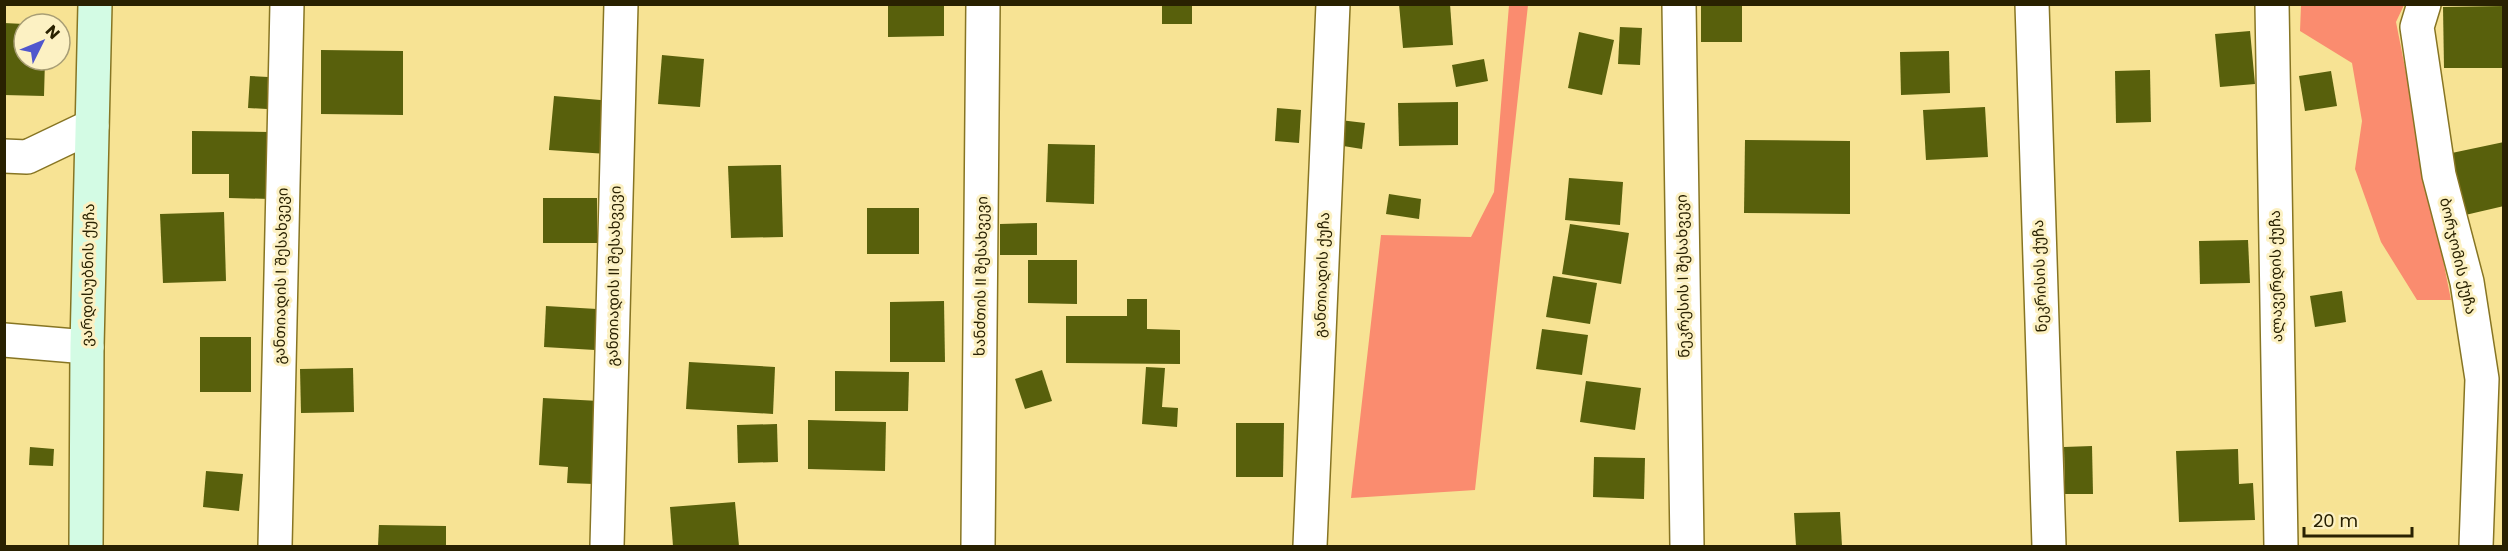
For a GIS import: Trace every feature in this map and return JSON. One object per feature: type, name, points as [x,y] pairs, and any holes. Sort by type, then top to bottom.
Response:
[{"type":"street","name":"ვარდისუბნის ქუჩა","points":[[86,546],[87,347],[95,4]]},
{"type":"street","name":"განთიადის I შესახვევი","points":[[275,546],[287,4]]},
{"type":"street","name":"განთიადის II შესახვევი","points":[[608,546],[621,4]]},
{"type":"street","name":"ხანძთის II შესახვევი","points":[[978,546],[983,4]]},
{"type":"street","name":"განთიადის ქუჩა","points":[[1310,546],[1333,4]]},
{"type":"street","name":"ნეკრესის I შესახვევი","points":[[1679,4],[1687,546]]},
{"type":"street","name":"ნეკრისის ქუჩა","points":[[2032,4],[2049,546]]},
{"type":"street","name":"ალავერდის ქუჩა","points":[[2272,4],[2281,546]]},
{"type":"street","name":"ბორჯომის ქუჩა","points":[[2424,4],[2417,27],[2438,164],[2467,282],[2482,380],[2476,546]]},
{"type":"street","points":[[4,156],[27,157],[92,126]]},
{"type":"street","points":[[4,340],[87,347]]},
{"type":"shaded area","points":[[1509,5],[1528,5],[1475,490],[1351,498],[1381,235],[1471,237],[1494,192]]},
{"type":"shaded area","points":[[2301,5],[2404,5],[2396,22],[2451,300],[2417,300],[2381,242],[2355,169],[2362,121],[2352,63],[2300,31]]},
{"type":"building","points":[[888,4],[944,4],[944,36],[888,37]]},
{"type":"building","points":[[1162,4],[1192,4],[1192,24],[1162,24]]},
{"type":"building","points":[[1399,4],[1450,4],[1453,45],[1403,48]]},
{"type":"building","points":[[1701,4],[1742,4],[1742,42],[1701,42]]},
{"type":"building","points":[[2504,6],[2504,68],[2444,68],[2443,7]]},
{"type":"building","points":[[4,23],[12,23],[12,72],[45,72],[44,96],[4,95]]},
{"type":"building","points":[[1620,27],[1642,28],[1640,65],[1618,64]]},
{"type":"building","points":[[2250,31],[2255,84],[2220,87],[2215,34]]},
{"type":"building","points":[[1579,32],[1614,40],[1602,95],[1568,88]]},
{"type":"building","points":[[321,50],[403,51],[403,115],[321,114]]},
{"type":"building","points":[[1949,51],[1950,93],[1901,95],[1900,52]]},
{"type":"building","points":[[662,55],[704,59],[700,107],[658,104]]},
{"type":"building","points":[[1484,59],[1488,81],[1456,87],[1452,65]]},
{"type":"building","points":[[2150,70],[2151,122],[2116,123],[2115,71]]},
{"type":"building","points":[[2331,71],[2337,106],[2305,111],[2299,76]]},
{"type":"building","points":[[250,76],[268,77],[267,109],[248,108]]},
{"type":"building","points":[[554,96],[612,101],[607,154],[549,150]]},
{"type":"building","points":[[1458,102],[1458,145],[1399,146],[1398,103]]},
{"type":"building","points":[[1985,107],[1988,157],[1926,160],[1923,110]]},
{"type":"building","points":[[1277,108],[1301,110],[1299,143],[1275,141]]},
{"type":"building","points":[[1340,120],[1365,123],[1362,149],[1337,145]]},
{"type":"building","points":[[192,131],[270,132],[270,199],[229,198],[229,174],[192,174]]},
{"type":"building","points":[[1745,140],[1850,141],[1850,214],[1744,213]]},
{"type":"building","points":[[2504,142],[2504,206],[2461,216],[2447,154]]},
{"type":"building","points":[[1048,144],[1095,145],[1094,204],[1046,202]]},
{"type":"building","points":[[781,165],[783,237],[731,238],[728,166]]},
{"type":"building","points":[[1569,178],[1623,182],[1620,225],[1565,220]]},
{"type":"building","points":[[1389,194],[1421,199],[1419,219],[1386,214]]},
{"type":"building","points":[[543,198],[597,198],[597,243],[543,243]]},
{"type":"building","points":[[867,208],[919,208],[919,254],[867,254]]},
{"type":"building","points":[[224,212],[226,281],[163,283],[160,214]]},
{"type":"building","points":[[1037,223],[1037,255],[1000,255],[1000,224]]},
{"type":"building","points":[[1570,224],[1629,233],[1621,284],[1562,274]]},
{"type":"building","points":[[2248,240],[2250,283],[2200,284],[2199,241]]},
{"type":"building","points":[[1028,260],[1077,260],[1077,304],[1028,303]]},
{"type":"building","points":[[1553,276],[1597,283],[1590,324],[1546,317]]},
{"type":"building","points":[[2342,291],[2346,322],[2315,327],[2310,296]]},
{"type":"building","points":[[1127,299],[1147,299],[1147,329],[1180,330],[1180,364],[1066,363],[1066,316],[1127,316]]},
{"type":"building","points":[[944,301],[945,362],[890,362],[890,302]]},
{"type":"building","points":[[546,306],[597,309],[595,350],[544,347]]},
{"type":"building","points":[[1542,329],[1588,335],[1582,375],[1536,369]]},
{"type":"building","points":[[200,337],[251,337],[251,392],[200,392]]},
{"type":"building","points":[[689,362],[775,367],[773,414],[686,409]]},
{"type":"building","points":[[1146,367],[1165,368],[1162,407],[1178,408],[1177,427],[1142,424]]},
{"type":"building","points":[[353,368],[354,412],[301,413],[300,369]]},
{"type":"building","points":[[1042,370],[1052,401],[1025,409],[1015,379]]},
{"type":"building","points":[[835,371],[909,372],[908,411],[835,411]]},
{"type":"building","points":[[1586,381],[1641,388],[1635,430],[1580,422]]},
{"type":"building","points":[[543,398],[599,401],[594,484],[567,483],[568,467],[539,465]]},
{"type":"building","points":[[808,420],[886,422],[885,471],[808,469]]},
{"type":"building","points":[[1236,423],[1284,423],[1283,477],[1236,477]]},
{"type":"building","points":[[777,424],[778,462],[738,463],[737,425]]},
{"type":"building","points":[[2092,446],[2093,494],[2065,494],[2064,447]]},
{"type":"building","points":[[30,447],[54,449],[53,466],[29,465]]},
{"type":"building","points":[[2238,449],[2239,484],[2253,483],[2255,520],[2179,522],[2176,451]]},
{"type":"building","points":[[1594,457],[1645,458],[1644,499],[1593,497]]},
{"type":"building","points":[[206,471],[243,474],[239,511],[203,507]]},
{"type":"building","points":[[735,502],[739,546],[673,546],[670,507]]},
{"type":"building","points":[[1840,512],[1842,546],[1796,546],[1794,513]]},
{"type":"building","points":[[379,525],[446,526],[446,546],[378,546]]}]
